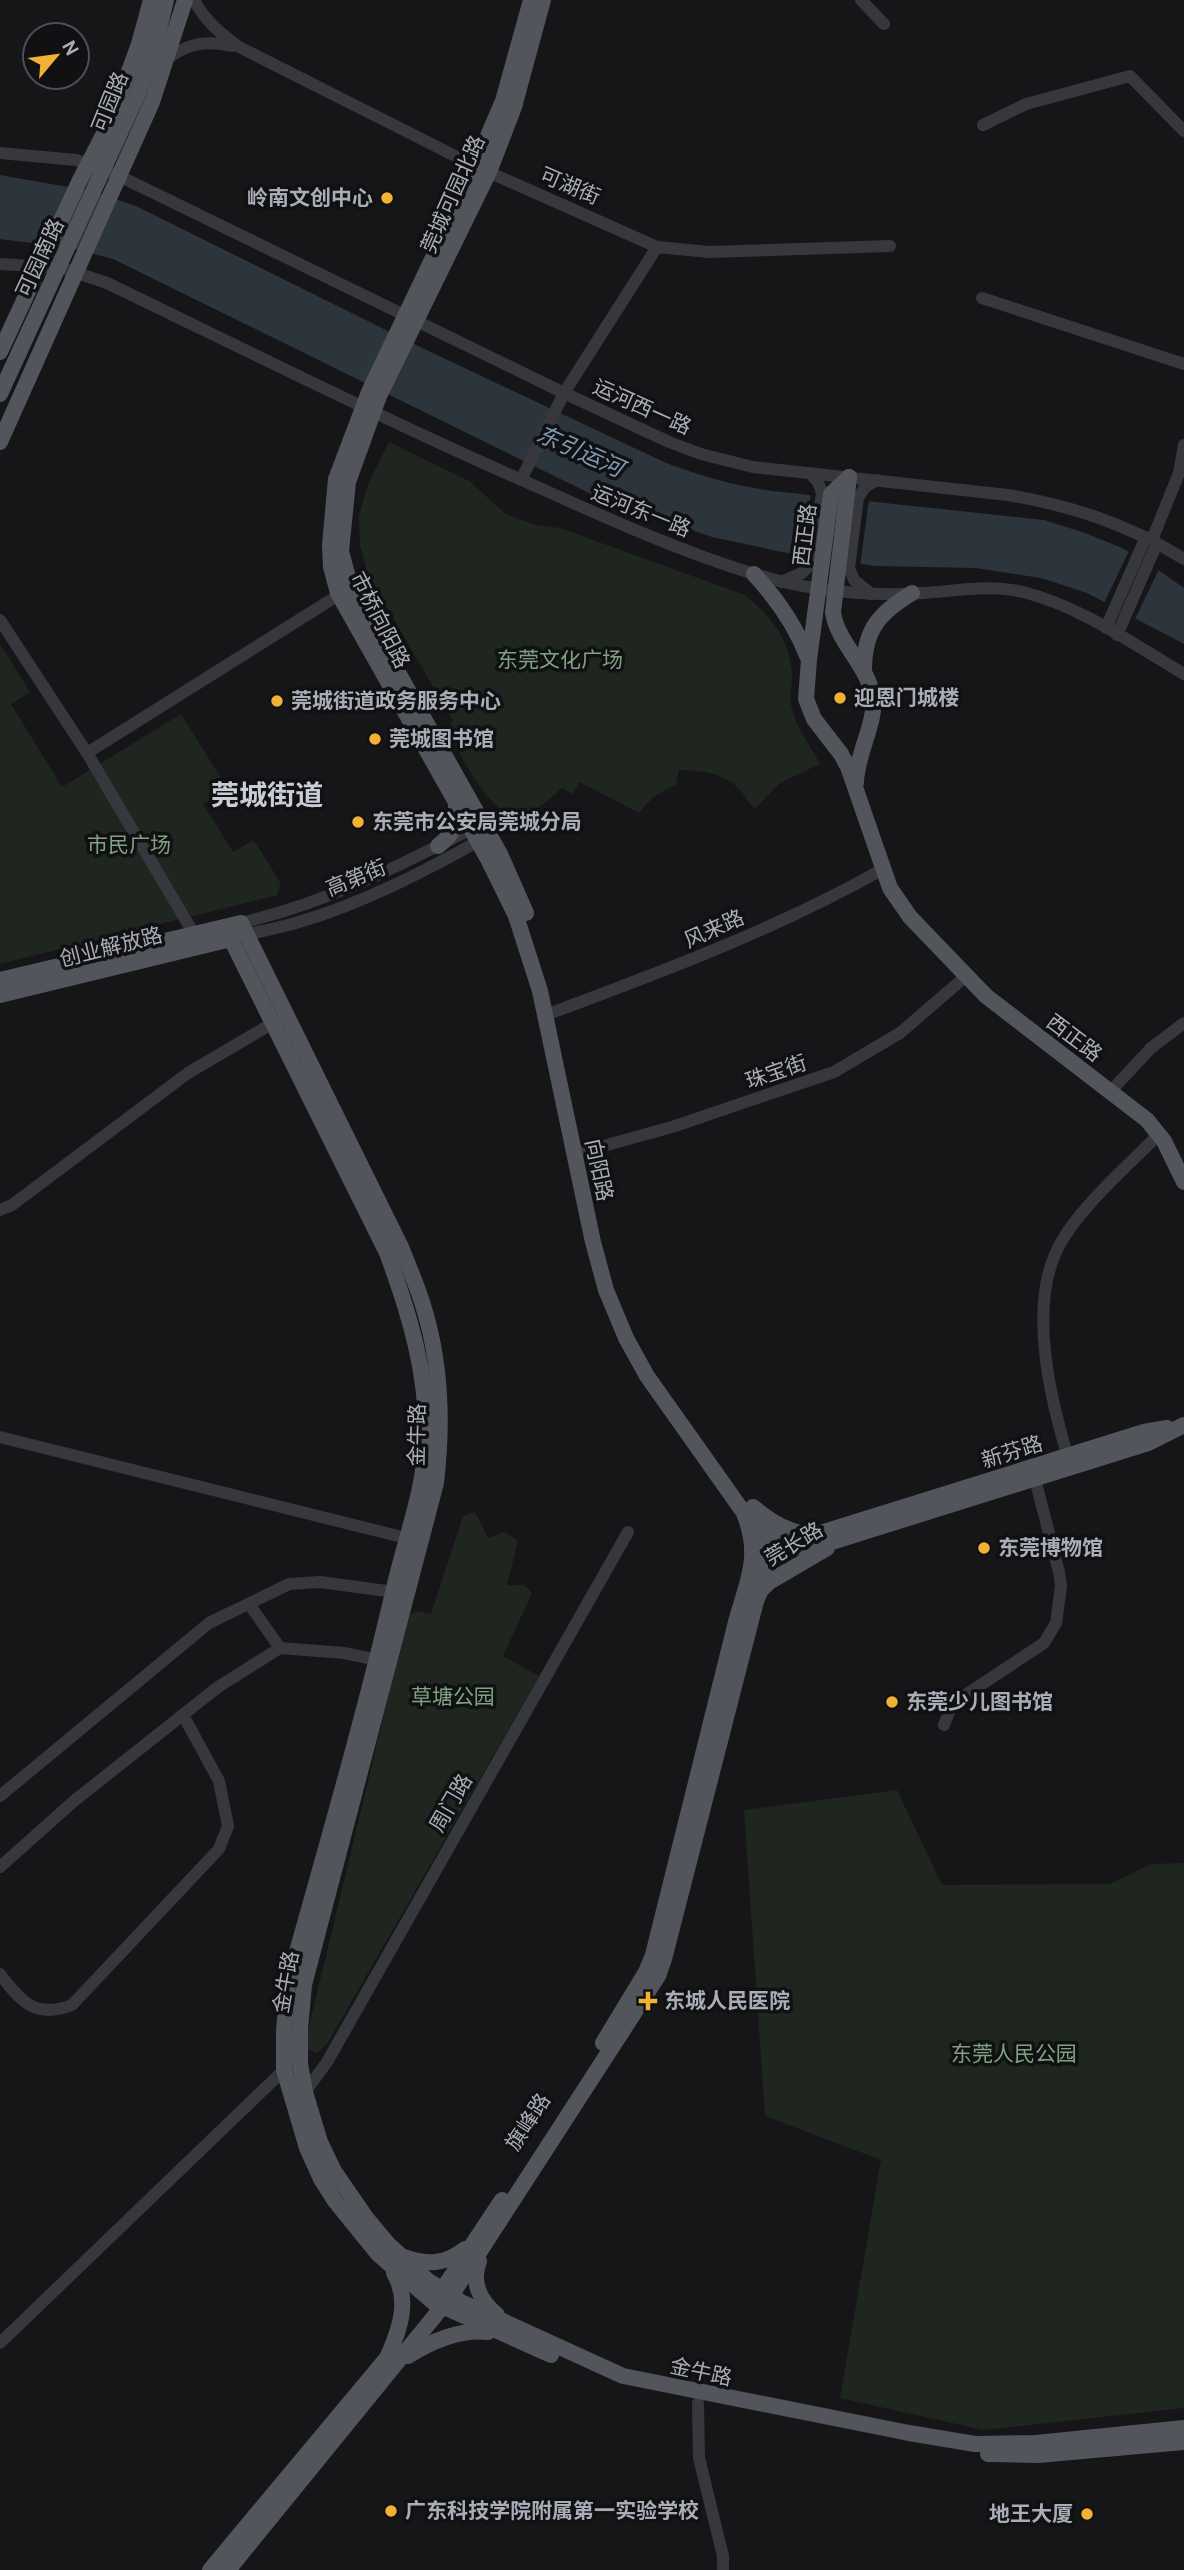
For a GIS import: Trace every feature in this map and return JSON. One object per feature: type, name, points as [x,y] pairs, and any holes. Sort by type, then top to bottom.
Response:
[{"type":"main road","points":[[0,352],[79,182],[112,118],[151,0]]},
{"type":"main road","name":"可园路","points":[[82,216],[137,96],[157,38],[166,0]]},
{"type":"main road","points":[[0,442],[152,102],[185,0]]},
{"type":"main road","name":"莞城可园北路","points":[[482,169],[531,0]]},
{"type":"main road","name":"莞城可园北路","points":[[374,394],[514,107],[543,0]]},
{"type":"main road","name":"可园南路","points":[[0,394],[82,216]]},
{"type":"main road","name":"市桥向阳路","points":[[374,394],[348,482],[343,522],[344,591],[464,807]]},
{"type":"main road","name":"西正路","points":[[849,477],[840,495],[827,590],[809,660],[806,699],[809,709],[841,754],[856,786],[883,869],[900,904],[965,977],[1005,1012],[1147,1120],[1159,1134],[1184,1182]]},
{"type":"main road","points":[[754,574],[771,592],[790,620],[809,660]]},
{"type":"main road","name":"西正路","points":[[827,590],[834,619],[871,688],[873,702],[858,759],[856,786]]},
{"type":"main road","points":[[864,672],[865,646],[874,626],[886,611],[912,593]]},
{"type":"main road","points":[[438,846],[451,835],[464,807]]},
{"type":"main road","name":"向阳路","points":[[464,807],[526,912],[554,1012],[579,1153]]},
{"type":"main road","name":"向阳路","points":[[480,832],[516,916],[540,991],[615,1287],[634,1334],[655,1370],[749,1510]]},
{"type":"main road","points":[[236,931],[273,1023],[387,1253],[408,1308],[425,1403],[426,1441],[420,1481],[378,1660],[288,1984],[284,2070],[307,2148],[321,2179],[335,2202],[378,2254],[395,2260],[437,2263],[450,2259],[482,2240]]},
{"type":"main road","name":"创业解放路","points":[[0,980],[194,934],[236,931]]},
{"type":"main road","name":"创业解放路","points":[[0,995],[236,931]]},
{"type":"main road","name":"金牛路","points":[[236,931],[401,1247],[422,1303],[440,1399],[441,1438],[436,1483],[304,1985],[300,2029],[300,2064],[305,2092],[320,2142],[334,2171],[395,2260]]},
{"type":"main road","name":"新芬路","points":[[860,1527],[1069,1462],[1148,1443],[1183,1427]]},
{"type":"main road","name":"新芬路","points":[[860,1527],[1035,1479],[1069,1462]]},
{"type":"main road","points":[[749,1510],[803,1535],[860,1527]]},
{"type":"main road","points":[[749,1510],[766,1535],[794,1547],[815,1546],[845,1538],[860,1527]]},
{"type":"main road","points":[[748,1598],[754,1551],[749,1510]]},
{"type":"main road","points":[[763,1576],[815,1546],[860,1527]]},
{"type":"main road","points":[[748,1598],[763,1576],[768,1553],[766,1535]]},
{"type":"main road","name":"莞长路","points":[[742,1623],[748,1598],[845,1538]]},
{"type":"main road","name":"旗峰路","points":[[228,2570],[442,2299],[658,1976],[742,1623]]},
{"type":"main road","points":[[482,2240],[477,2267],[478,2292],[504,2328]]},
{"type":"main road","points":[[395,2260],[442,2299],[620,2384],[698,2403],[973,2454],[1038,2455],[1184,2442]]},
{"type":"main road","points":[[392,2360],[402,2312],[402,2286],[395,2260]]},
{"type":"main road","points":[[392,2360],[461,2332],[504,2328]]},
{"type":"main road","name":"金牛路","points":[[504,2328],[623,2376],[708,2395],[975,2444],[1036,2443],[1184,2428]]},
{"type":"main road","name":"旗峰路","points":[[209,2570],[392,2360]]},
{"type":"street","points":[[194,0],[202,16],[239,47]]},
{"type":"street","points":[[861,0],[884,24]]},
{"type":"street","points":[[168,58],[183,48],[199,43],[216,42],[239,47]]},
{"type":"street","name":"可湖街","points":[[239,47],[482,169],[657,247],[709,252],[890,246]]},
{"type":"street","points":[[983,125],[1026,104],[1130,76],[1184,131]]},
{"type":"street","name":"运河西一路","points":[[0,153],[89,163],[120,175],[564,393],[701,454],[753,467],[1046,501],[1080,510],[1184,559]]},
{"type":"street","points":[[521,480],[564,393],[657,247]]},
{"type":"street","name":"运河东一路","points":[[0,264],[44,257],[107,283],[368,411],[521,480],[671,544],[754,574],[780,582],[871,594],[995,588],[1023,592],[1054,603],[1112,631],[1184,674]]},
{"type":"street","points":[[982,298],[1184,364]]},
{"type":"street","points":[[1112,631],[1178,473],[1184,445]]},
{"type":"street","points":[[810,473],[818,482],[840,495],[877,480]]},
{"type":"street","points":[[830,566],[840,495]]},
{"type":"street","points":[[780,582],[830,566],[871,594]]},
{"type":"street","points":[[88,753],[344,591]]},
{"type":"street","points":[[0,620],[88,753],[194,934]]},
{"type":"street","name":"高第街","points":[[236,931],[400,866],[438,846],[480,832]]},
{"type":"street","name":"高第街","points":[[236,931],[301,922],[365,897],[405,880],[480,832]]},
{"type":"street","name":"风来路","points":[[554,1012],[696,958],[829,898],[883,869]]},
{"type":"street","name":"珠宝街","points":[[579,1153],[673,1127],[834,1072],[900,1033],[965,977]]},
{"type":"street","points":[[0,1210],[12,1205],[188,1073],[273,1023]]},
{"type":"street","points":[[1110,1091],[1151,1048],[1184,1023]]},
{"type":"street","points":[[1069,1462],[1059,1428],[1044,1330],[1044,1300],[1049,1272],[1058,1248],[1089,1205],[1159,1134]]},
{"type":"street","points":[[0,1437],[406,1538]]},
{"type":"street","points":[[944,1725],[952,1704],[1044,1643],[1056,1623],[1061,1586],[1059,1572],[1035,1479]]},
{"type":"street","name":"周门路","points":[[305,2092],[327,2062],[628,1532]]},
{"type":"street","points":[[0,1796],[209,1623],[289,1584],[320,1582],[394,1592]]},
{"type":"street","points":[[249,1604],[280,1648]]},
{"type":"street","points":[[0,1867],[74,1801],[218,1687],[280,1648],[344,1653],[378,1660]]},
{"type":"street","points":[[0,1974],[22,2001],[34,2008],[60,2010],[72,2005],[219,1849],[228,1826],[219,1781],[183,1715]]},
{"type":"street","points":[[0,2343],[284,2070],[300,2064]]},
{"type":"street","points":[[698,2403],[699,2458],[723,2556],[723,2570]]},
{"type":"green space","name":"东莞文化广场","points":[[389,442],[469,481],[507,515],[536,525],[560,528],[745,595],[777,628],[787,648],[792,672],[793,713],[820,764],[780,783],[755,809],[735,785],[721,776],[679,770],[676,785],[655,796],[639,813],[580,782],[573,794],[562,788],[527,814],[514,815],[502,809],[490,799],[469,770],[447,729],[453,721],[368,575],[360,545],[359,515],[369,482]]},
{"type":"green space","name":"市民广场","points":[[0,644],[30,692],[11,704],[62,787],[181,714],[226,786],[220,789],[222,792],[203,804],[233,852],[252,841],[256,843],[281,884],[277,895],[0,964]]},
{"type":"green space","name":"草塘公园","points":[[475,1512],[488,1538],[505,1532],[518,1541],[507,1585],[524,1585],[532,1593],[503,1656],[539,1676],[327,2044],[317,2053],[307,2049],[306,2039],[408,1615],[419,1611],[431,1614],[463,1516]]},
{"type":"green space","name":"东莞人民公园","points":[[897,1790],[942,1885],[1110,1884],[1151,1864],[1184,1863],[1184,2408],[984,2430],[840,2398],[881,2160],[765,2116],[744,1810]]},
{"type":"water","name":"东引运河","points":[[0,175],[91,191],[136,206],[418,346],[664,462],[691,472],[773,491],[1044,520],[1085,533],[1122,548],[1184,588],[1184,644],[1087,593],[1041,578],[976,568],[876,566],[787,553],[712,537],[593,495],[113,259],[71,248],[0,239]]},
{"type":"pier","points":[[811,492],[869,499],[860,567],[802,559]]},
{"type":"pier","points":[[1130,549],[1160,567],[1135,619],[1104,603]]},
{"type":"place","name":"岭南文创中心","points":[[387,198]]},
{"type":"place","name":"迎恩门城楼","points":[[840,698]]},
{"type":"place","name":"莞城街道政务服务中心","points":[[277,701]]},
{"type":"place","name":"莞城图书馆","points":[[375,739]]},
{"type":"place","name":"东莞市公安局莞城分局","points":[[358,822]]},
{"type":"place","name":"东莞博物馆","points":[[984,1548]]},
{"type":"place","name":"东莞少儿图书馆","points":[[892,1702]]},
{"type":"place","name":"东城人民医院","points":[[648,2001]]},
{"type":"place","name":"广东科技学院附属第一实验学校","points":[[391,2511]]},
{"type":"place","name":"地王大厦","points":[[1087,2514]]},
{"type":"district","name":"莞城街道","points":[[267,795]]}]
